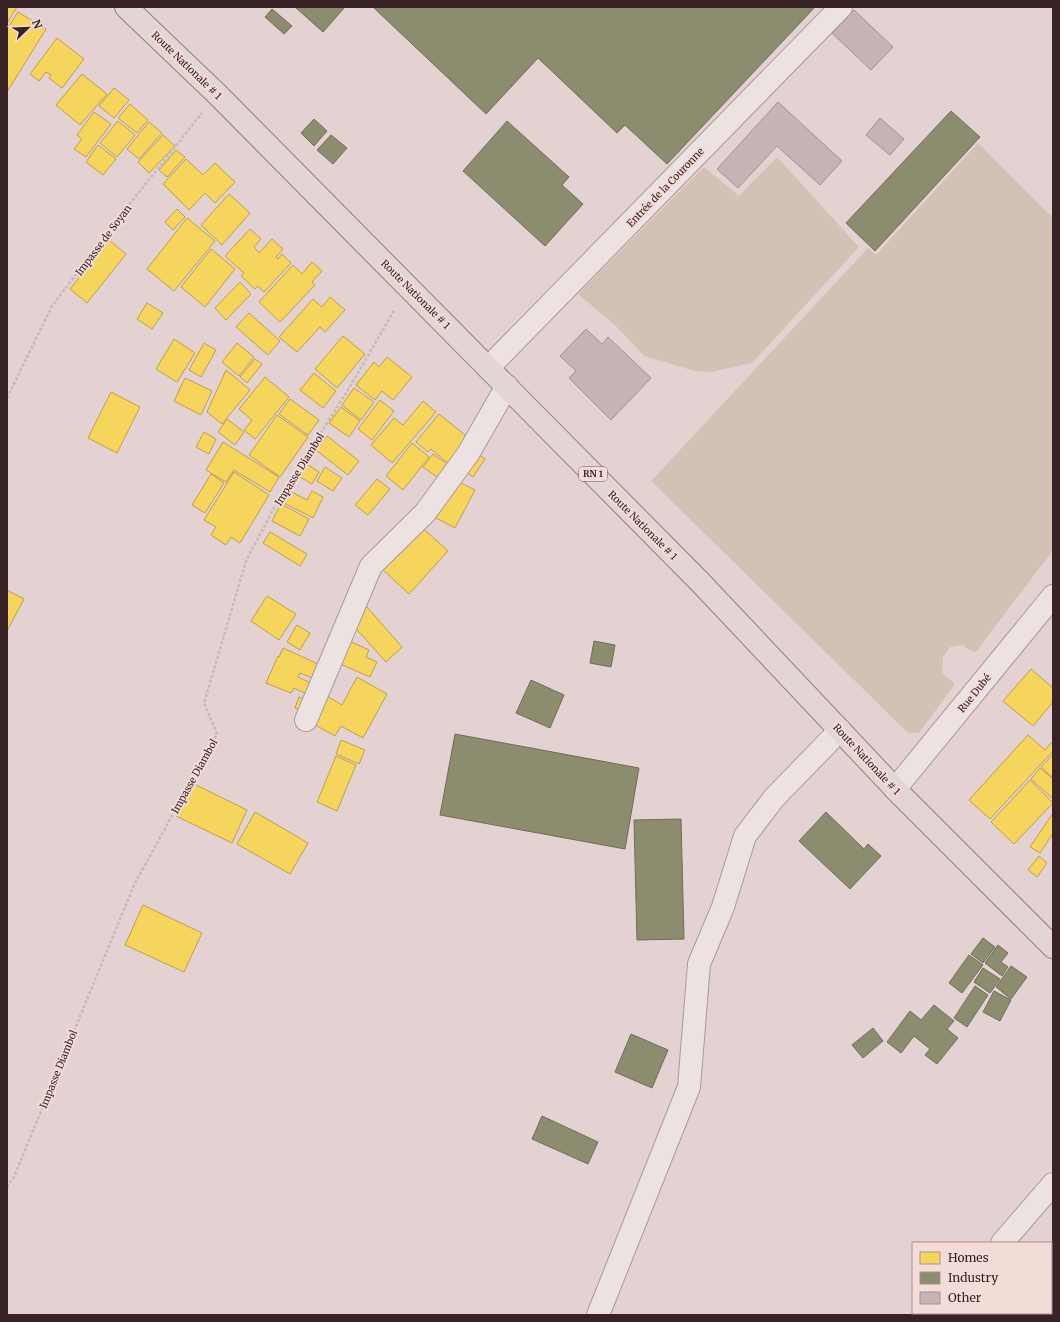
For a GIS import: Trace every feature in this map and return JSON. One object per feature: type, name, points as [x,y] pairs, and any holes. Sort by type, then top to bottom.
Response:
[{"type":"main road","name":"Route Nationale # 1","points":[[126,7],[217,94],[507,386],[701,583],[896,789],[1053,947]]},
{"type":"street","name":"Entrée de la Couronne","points":[[488,368],[841,7]]},
{"type":"street","points":[[306,720],[370,566],[425,513],[468,454],[507,386]]},
{"type":"street","name":"Rue Dubé","points":[[896,789],[1053,596]]},
{"type":"street","points":[[598,1315],[689,1087],[699,964],[723,907],[745,836],[774,798],[840,730]]},
{"type":"street","points":[[1003,1242],[1053,1184]]},
{"type":"path","name":"Impasse de Soyan","points":[[7,398],[52,306],[132,201],[217,94]]},
{"type":"path","name":"Impasse Diambol","points":[[7,1187],[14,1178],[134,885],[217,734],[204,703],[246,561],[277,502],[348,390],[408,286]]},
{"type":"shaded area","points":[[978,143],[1053,218],[1053,550],[976,652],[971,651],[963,645],[950,647],[943,657],[942,673],[955,684],[919,733],[908,733],[651,481],[868,248],[876,255]]},
{"type":"shaded area","points":[[777,157],[859,247],[752,363],[711,372],[695,371],[644,356],[617,327],[578,294],[704,167],[739,196]]},
{"type":"building: Homes","points":[[7,7],[17,7],[7,23]]},
{"type":"building: Homes","points":[[18,12],[46,29],[7,92],[7,29]]},
{"type":"building: Homes","points":[[57,38],[84,59],[62,88],[49,78],[51,75],[46,72],[39,81],[30,74]]},
{"type":"building: Homes","points":[[82,74],[107,94],[80,125],[56,105]]},
{"type":"building: Homes","points":[[114,88],[129,100],[114,118],[99,106]]},
{"type":"building: Homes","points":[[130,104],[148,120],[137,133],[118,118]]},
{"type":"building: Homes","points":[[94,112],[111,124],[86,157],[74,149],[82,139],[77,135]]},
{"type":"building: Homes","points":[[118,121],[135,135],[117,157],[100,143]]},
{"type":"building: Homes","points":[[149,122],[162,133],[139,159],[127,149]]},
{"type":"building: Homes","points":[[163,135],[175,146],[149,173],[138,162]]},
{"type":"building: Homes","points":[[98,145],[116,159],[103,175],[86,162]]},
{"type":"building: Homes","points":[[176,150],[185,157],[167,177],[159,170]]},
{"type":"building: Homes","points":[[186,159],[203,175],[215,163],[235,182],[215,203],[205,193],[189,210],[163,184]]},
{"type":"building: Homes","points":[[229,194],[250,213],[222,245],[201,225]]},
{"type":"building: Homes","points":[[177,209],[185,217],[173,230],[165,222]]},
{"type":"building: Homes","points":[[187,218],[215,241],[174,291],[147,269]]},
{"type":"building: Homes","points":[[250,229],[261,239],[254,247],[259,253],[272,239],[283,249],[276,257],[278,259],[282,254],[291,263],[264,292],[258,286],[255,289],[241,276],[244,273],[225,256]]},
{"type":"building: Homes","points":[[109,240],[126,254],[87,303],[70,289]]},
{"type":"building: Homes","points":[[211,249],[235,269],[205,307],[181,287]]},
{"type":"building: Homes","points":[[312,262],[322,271],[312,282],[315,285],[280,322],[259,302],[293,265],[302,274]]},
{"type":"building: Homes","points":[[240,282],[251,294],[226,320],[215,308]]},
{"type":"building: Homes","points":[[330,297],[345,310],[325,332],[320,327],[297,352],[279,337],[313,299],[322,307]]},
{"type":"building: Homes","points":[[147,303],[163,313],[152,329],[137,319]]},
{"type":"building: Homes","points":[[249,313],[280,341],[268,355],[236,327]]},
{"type":"building: Homes","points":[[343,336],[365,354],[337,388],[315,369]]},
{"type":"building: Homes","points":[[174,339],[195,353],[177,382],[156,369]]},
{"type":"building: Homes","points":[[204,343],[216,350],[201,377],[189,370]]},
{"type":"building: Homes","points":[[237,343],[254,357],[239,376],[222,362]]},
{"type":"building: Homes","points":[[387,357],[412,377],[393,400],[382,391],[375,400],[356,385],[374,362],[379,367]]},
{"type":"building: Homes","points":[[255,359],[262,364],[247,383],[240,377]]},
{"type":"building: Homes","points":[[226,370],[250,390],[222,424],[207,412]]},
{"type":"building: Homes","points":[[314,373],[336,391],[323,408],[300,390]]},
{"type":"building: Homes","points":[[265,377],[289,397],[255,439],[244,430],[252,420],[239,409]]},
{"type":"building: Homes","points":[[185,378],[212,391],[201,415],[174,401]]},
{"type":"building: Homes","points":[[354,388],[374,402],[361,420],[342,405]]},
{"type":"building: Homes","points":[[111,392],[140,407],[117,453],[88,438]]},
{"type":"building: Homes","points":[[290,399],[319,420],[308,435],[279,414]]},
{"type":"building: Homes","points":[[380,400],[394,411],[372,440],[358,429]]},
{"type":"building: Homes","points":[[423,401],[436,412],[392,463],[371,445],[394,418],[403,425]]},
{"type":"building: Homes","points":[[341,407],[360,421],[349,437],[329,423]]},
{"type":"building: Homes","points":[[439,414],[470,439],[449,464],[431,449],[428,452],[416,442]]},
{"type":"building: Homes","points":[[277,415],[308,437],[280,477],[249,455]]},
{"type":"building: Homes","points":[[227,419],[244,432],[235,445],[218,432]]},
{"type":"building: Homes","points":[[204,432],[216,439],[209,454],[196,447]]},
{"type":"building: Homes","points":[[327,436],[359,461],[348,475],[316,450]]},
{"type":"building: Homes","points":[[223,442],[279,477],[270,492],[234,470],[226,482],[206,470]]},
{"type":"building: Homes","points":[[412,443],[429,457],[403,490],[386,476]]},
{"type":"building: Homes","points":[[474,451],[485,459],[473,477],[462,469]]},
{"type":"building: Homes","points":[[433,454],[450,466],[441,480],[423,467]]},
{"type":"building: Homes","points":[[307,464],[319,472],[312,484],[300,477]]},
{"type":"building: Homes","points":[[325,467],[342,478],[333,491],[317,481]]},
{"type":"building: Homes","points":[[234,472],[269,495],[240,543],[231,537],[226,545],[211,535],[216,527],[204,520]]},
{"type":"building: Homes","points":[[211,474],[224,483],[205,513],[192,505]]},
{"type":"building: Homes","points":[[377,479],[390,489],[368,515],[355,505]]},
{"type":"building: Homes","points":[[455,480],[475,490],[455,528],[436,518]]},
{"type":"building: Homes","points":[[288,490],[307,500],[312,491],[323,497],[313,518],[282,502]]},
{"type":"building: Homes","points":[[281,504],[309,519],[300,536],[272,521]]},
{"type":"building: Homes","points":[[417,523],[448,551],[409,594],[378,565]]},
{"type":"building: Homes","points":[[270,532],[307,554],[300,566],[263,543]]},
{"type":"building: Homes","points":[[7,590],[24,599],[7,631]]},
{"type":"building: Homes","points":[[267,596],[296,614],[279,640],[251,621]]},
{"type":"building: Homes","points":[[367,607],[402,647],[386,662],[350,622]]},
{"type":"building: Homes","points":[[297,625],[310,633],[300,650],[287,642]]},
{"type":"building: Homes","points":[[349,641],[369,650],[366,657],[377,662],[370,677],[340,664]]},
{"type":"building: Homes","points":[[283,648],[318,664],[312,678],[300,673],[298,677],[311,683],[306,694],[294,688],[291,693],[266,683]]},
{"type":"building: Homes","points":[[1031,669],[1053,688],[1053,702],[1033,726],[1003,701]]},
{"type":"building: Homes","points":[[357,677],[387,694],[363,738],[341,726],[335,736],[310,722],[325,695],[342,705]]},
{"type":"building: Homes","points":[[299,697],[311,701],[306,712],[295,708]]},
{"type":"building: Homes","points":[[1028,735],[1045,750],[1053,741],[1053,751],[990,819],[969,800]]},
{"type":"building: Homes","points":[[341,740],[365,750],[359,764],[336,754]]},
{"type":"building: Homes","points":[[1053,754],[1053,778],[1041,767]]},
{"type":"building: Homes","points":[[336,756],[356,765],[337,811],[317,802]]},
{"type":"building: Homes","points":[[1040,768],[1053,779],[1053,799],[1031,779]]},
{"type":"building: Homes","points":[[1030,780],[1053,803],[1014,844],[991,822]]},
{"type":"building: Homes","points":[[192,783],[247,810],[232,843],[176,816]]},
{"type":"building: Homes","points":[[255,812],[308,843],[290,874],[237,844]]},
{"type":"building: Homes","points":[[1053,813],[1053,833],[1040,853],[1030,847]]},
{"type":"building: Homes","points":[[1039,856],[1047,863],[1037,877],[1028,870]]},
{"type":"building: Homes","points":[[143,905],[202,933],[184,972],[125,945]]},
{"type":"building: Industry","points":[[295,7],[345,7],[323,32]]},
{"type":"building: Industry","points":[[373,7],[815,7],[667,164],[625,125],[617,133],[538,58],[486,114]]},
{"type":"building: Industry","points":[[272,9],[292,26],[284,34],[265,17]]},
{"type":"building: Industry","points":[[951,111],[980,137],[875,251],[846,223]]},
{"type":"building: Industry","points":[[314,119],[327,131],[314,146],[301,133]]},
{"type":"building: Industry","points":[[507,121],[569,177],[562,185],[583,204],[545,246],[463,171]]},
{"type":"building: Industry","points":[[331,135],[347,148],[333,164],[317,150]]},
{"type":"building: Industry","points":[[594,641],[615,645],[611,667],[590,663]]},
{"type":"building: Industry","points":[[531,680],[564,695],[550,728],[516,713]]},
{"type":"building: Industry","points":[[455,734],[639,768],[625,849],[440,815]]},
{"type":"building: Industry","points":[[826,812],[864,849],[868,844],[881,856],[850,889],[799,841]]},
{"type":"building: Industry","points":[[681,819],[684,939],[637,940],[634,820]]},
{"type":"building: Industry","points":[[983,938],[995,947],[983,963],[971,954]]},
{"type":"building: Industry","points":[[998,945],[1008,953],[1001,962],[1008,967],[1002,976],[985,963]]},
{"type":"building: Industry","points":[[969,955],[983,965],[962,993],[949,983]]},
{"type":"building: Industry","points":[[1011,966],[1027,977],[1011,999],[996,987]]},
{"type":"building: Industry","points":[[983,968],[1000,979],[990,993],[974,982]]},
{"type":"building: Industry","points":[[975,986],[988,995],[967,1027],[954,1018]]},
{"type":"building: Industry","points":[[994,991],[1011,1000],[1000,1021],[983,1012]]},
{"type":"building: Industry","points":[[934,1005],[954,1021],[947,1029],[958,1038],[937,1064],[925,1055],[930,1049],[914,1036],[901,1053],[887,1042],[910,1011],[921,1020]]},
{"type":"building: Industry","points":[[873,1028],[883,1041],[863,1058],[852,1045]]},
{"type":"building: Industry","points":[[631,1034],[668,1050],[652,1088],[615,1072]]},
{"type":"building: Industry","points":[[542,1116],[598,1142],[588,1164],[532,1139]]},
{"type":"building: Industry","points":[[1053,1258],[1053,1313],[1052,1312]]},
{"type":"building: Other","points":[[854,10],[893,47],[871,70],[832,33]]},
{"type":"building: Other","points":[[778,102],[842,161],[820,185],[777,146],[738,188],[717,169]]},
{"type":"building: Other","points":[[880,118],[904,139],[890,155],[866,135]]},
{"type":"building: Other","points":[[586,329],[602,344],[608,337],[651,378],[611,420],[569,378],[576,371],[560,356]]}]
